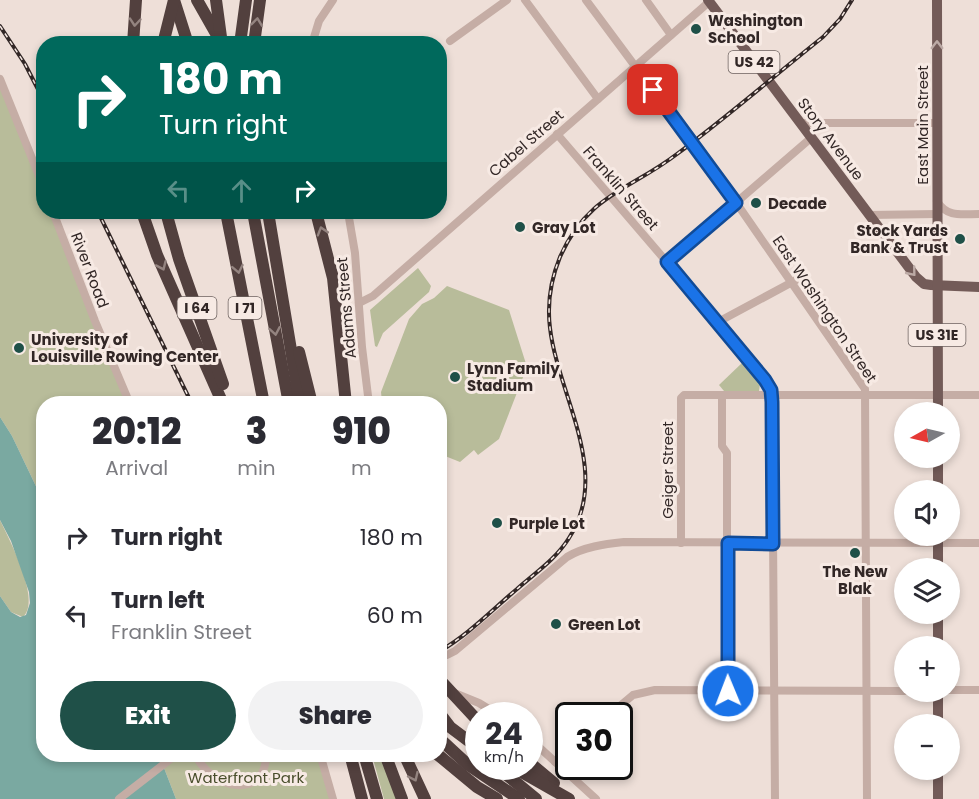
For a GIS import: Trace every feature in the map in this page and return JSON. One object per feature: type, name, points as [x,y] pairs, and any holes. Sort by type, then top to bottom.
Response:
[{"type":"highway","points":[[134,36],[136,0]]},
{"type":"highway","points":[[174,0],[186,36]]},
{"type":"highway","points":[[165,36],[174,0]]},
{"type":"highway","points":[[197,0],[217,36]]},
{"type":"highway","points":[[216,0],[221,36]]},
{"type":"highway","points":[[241,36],[246,0]]},
{"type":"highway","points":[[255,36],[260,0]]},
{"type":"highway","points":[[144,219],[157,255],[219,396]]},
{"type":"highway","name":"I 64","points":[[168,219],[179,259],[227,396]]},
{"type":"highway","name":"I 71","points":[[227,219],[262,396]]},
{"type":"highway","points":[[251,219],[259,243]]},
{"type":"highway","points":[[255,219],[288,396]]},
{"type":"highway","points":[[269,219],[310,396]]},
{"type":"highway","points":[[318,219],[332,270],[346,396]]},
{"type":"highway","points":[[279,267],[299,396]]},
{"type":"highway","points":[[447,688],[465,707]]},
{"type":"highway","points":[[447,722],[465,737]]},
{"type":"highway","points":[[447,722],[465,740]]},
{"type":"highway","points":[[447,746],[467,764],[519,799]]},
{"type":"highway","points":[[352,762],[362,799]]},
{"type":"highway","points":[[366,762],[377,799]]},
{"type":"highway","points":[[388,762],[402,799]]},
{"type":"highway","points":[[395,762],[407,799]]},
{"type":"highway","points":[[408,762],[425,799]]},
{"type":"highway","points":[[447,762],[477,787],[497,799]]},
{"type":"highway","points":[[543,779],[574,799]]},
{"type":"highway","points":[[512,780],[536,799]]},
{"type":"highway","points":[[543,780],[569,799]]},
{"type":"main road","name":"East Main Street","points":[[937,0],[937,286]]},
{"type":"main road","name":"Story Avenue","points":[[708,1],[916,277],[924,284],[937,286]]},
{"type":"main road","points":[[937,286],[979,287]]},
{"type":"main road","name":"US 31E","points":[[937,286],[938,402]]},
{"type":"main road","points":[[938,780],[938,799]]},
{"type":"street","points":[[314,36],[319,21],[333,0]]},
{"type":"street","points":[[450,41],[507,0]]},
{"type":"street","points":[[525,0],[598,99]]},
{"type":"street","name":"East Washington Street","points":[[586,0],[795,281],[866,389],[867,799]]},
{"type":"street","points":[[645,0],[671,35]]},
{"type":"street","name":"Cabel Street","points":[[359,303],[373,296],[708,1]]},
{"type":"street","points":[[0,79],[3,96],[36,170]]},
{"type":"street","points":[[800,123],[936,123]]},
{"type":"street","name":"Franklin Street","points":[[557,134],[718,322],[765,380],[772,396],[775,799]]},
{"type":"street","points":[[667,262],[812,138]]},
{"type":"street","points":[[937,201],[943,211],[952,215],[979,214]]},
{"type":"street","points":[[869,215],[937,214]]},
{"type":"street","points":[[937,236],[944,221],[952,215]]},
{"type":"street","name":"River Road","points":[[56,219],[127,396]]},
{"type":"street","name":"Adams Street","points":[[349,219],[355,253],[368,396]]},
{"type":"street","points":[[718,322],[795,281]]},
{"type":"street","points":[[727,707],[727,453],[722,446],[722,396],[866,396],[937,390],[979,394]]},
{"type":"street","name":"Geiger Street","points":[[681,543],[682,396],[722,396]]},
{"type":"street","points":[[447,655],[455,651],[571,554],[616,543],[773,544],[894,541]]},
{"type":"street","points":[[960,541],[979,543]]},
{"type":"street","points":[[960,690],[979,690]]},
{"type":"street","points":[[447,691],[476,702]]},
{"type":"street","points":[[625,702],[633,695],[642,692],[894,691]]},
{"type":"street","points":[[543,751],[555,762]]},
{"type":"street","points":[[119,799],[167,762]]},
{"type":"street","points":[[200,762],[213,779],[238,793],[249,792],[259,784],[265,772],[266,762]]},
{"type":"street","points":[[322,762],[333,799]]},
{"type":"street","points":[[575,780],[596,799]]},
{"type":"green space","points":[[0,79],[36,170],[36,219],[56,219],[126,396],[36,396],[36,486],[12,436],[0,417]]},
{"type":"green space","points":[[418,268],[431,286],[429,292],[383,333],[377,347],[375,346],[370,310]]},
{"type":"green space","name":"Lynn Family Stadium","points":[[447,286],[509,310],[527,367],[499,439],[478,455],[474,450],[460,462],[447,457],[447,396],[381,396],[409,319],[422,304],[434,298]]},
{"type":"green space","points":[[743,362],[760,384],[759,391],[724,391],[719,385]]},
{"type":"green space","points":[[0,520],[26,584],[29,598],[28,609],[23,617],[11,612],[0,596]]},
{"type":"green space","name":"Waterfront Park","points":[[162,762],[322,762],[333,799],[176,799]]},
{"type":"green space","points":[[374,762],[384,762],[400,799],[384,799]]},
{"type":"water","points":[[0,417],[12,436],[36,486],[36,762],[162,762],[176,799],[0,799],[0,596],[11,612],[20,617],[26,615],[30,603],[29,592],[11,541],[0,520]]},
{"type":"railway","points":[[447,647],[470,630],[552,559],[564,546],[581,513],[585,487],[584,460],[579,434],[555,354],[549,319],[549,301],[554,274],[571,236],[596,207],[677,154],[823,37],[840,19],[852,0]]},
{"type":"railway","points":[[0,26],[36,85]]},
{"type":"railway","points":[[101,219],[188,396]]},
{"type":"place","name":"Washington School","points":[[696,29]]},
{"type":"place","name":"Decade","points":[[756,203]]},
{"type":"place","name":"Gray Lot","points":[[520,227]]},
{"type":"place","name":"Stock Yards Bank & Trust","points":[[960,239]]},
{"type":"place","name":"University of Louisville Rowing Center","points":[[19,348]]},
{"type":"place","name":"Lynn Family Stadium","points":[[455,377]]},
{"type":"place","name":"Purple Lot","points":[[497,523]]},
{"type":"place","name":"The New Blak","points":[[855,553]]},
{"type":"place","name":"Green Lot","points":[[556,624]]},
{"type":"route","points":[[653,90],[736,203],[667,262],[726,331],[771,390],[773,544],[728,543],[728,691]]}]
